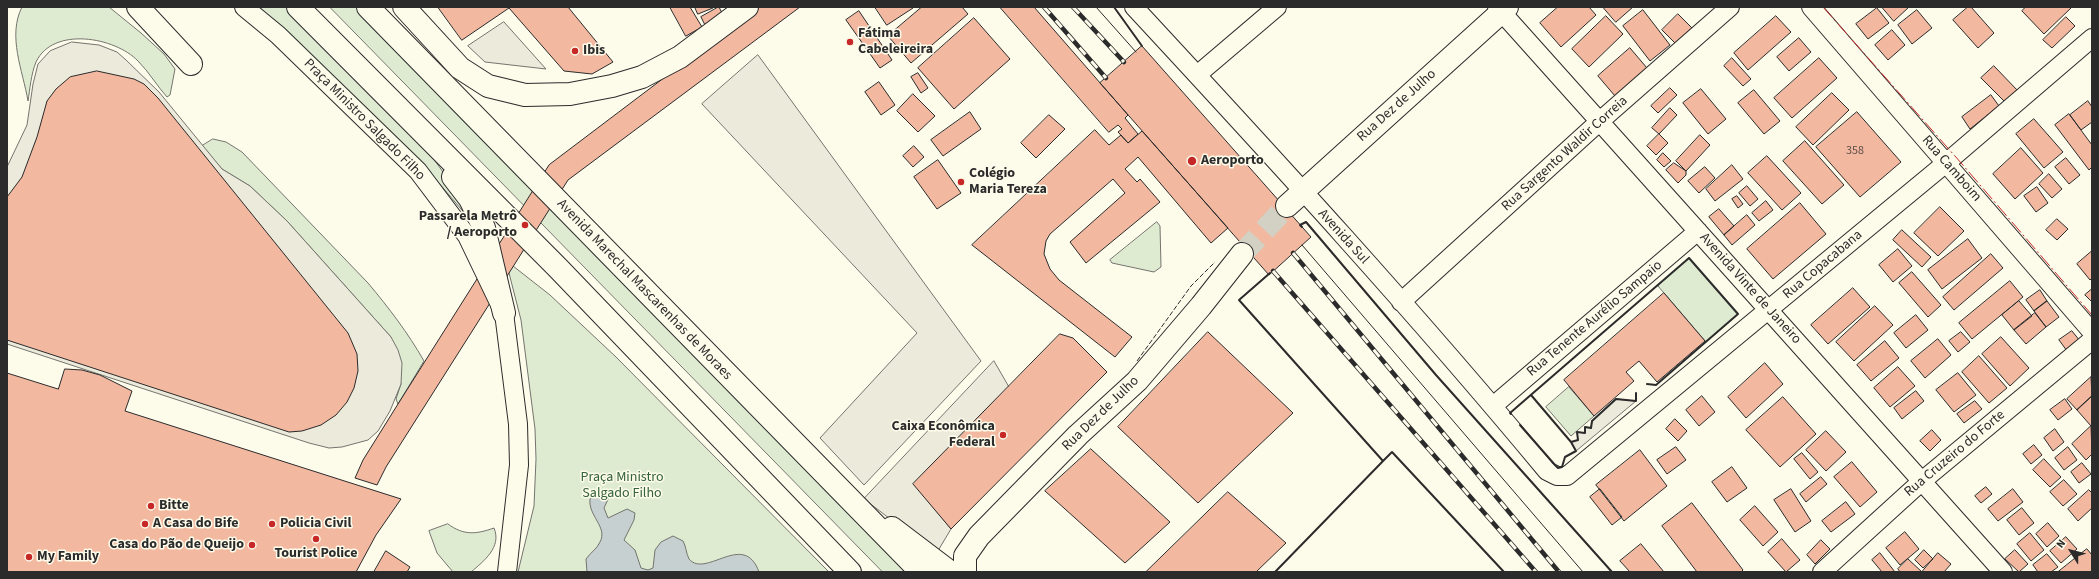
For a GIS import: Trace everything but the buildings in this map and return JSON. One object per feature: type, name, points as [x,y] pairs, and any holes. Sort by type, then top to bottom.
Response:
[{"type":"main road","points":[[138,7],[191,64]]},
{"type":"main road","points":[[298,7],[399,106],[577,287],[850,572]]},
{"type":"main road","name":"Avenida Marechal Mascarenhas de Moraes","points":[[368,7],[921,572]]},
{"type":"main road","points":[[382,7],[392,31]]},
{"type":"main road","points":[[404,7],[460,68],[488,86],[525,95],[570,94],[612,86],[642,77],[680,57],[747,7]]},
{"type":"main road","name":"Rua Dez de Julho","points":[[1295,198],[1502,9]]},
{"type":"main road","points":[[399,106],[470,199],[484,228],[504,312]]},
{"type":"main road","name":"Rua Dez de Julho","points":[[965,572],[965,556],[979,536],[1078,435],[1137,381],[1201,306],[1242,254]]},
{"type":"main road","points":[[846,496],[922,549],[950,572]]},
{"type":"street","name":"Praça Ministro Salgado Filho","points":[[244,7],[278,35],[418,171],[467,236],[504,312],[518,424],[519,464],[507,572]]},
{"type":"street","name":"Avenida Sul","points":[[1134,7],[1197,75],[1295,198],[1401,302],[1493,406],[1547,471]]},
{"type":"street","points":[[1197,75],[1277,7]]},
{"type":"street","name":"Rua Sargento Waldir Correia","points":[[1401,302],[1600,121],[1730,7]]},
{"type":"street","name":"Rua Camboim","points":[[1811,7],[2092,332]]},
{"type":"street","name":"Avenida Vinte de Janeiro","points":[[1502,9],[1768,310],[1922,480],[2002,572]]},
{"type":"street","name":"Rua Copacabana","points":[[1547,471],[1557,476],[1567,476],[1946,163],[2092,38]]},
{"type":"street","name":"Rua Tenente Aurélio Sampaio","points":[[1493,406],[1698,231]]},
{"type":"street","name":"Rua Cruzeiro do Forte","points":[[1822,572],[1922,480],[2092,340]]},
{"type":"green space","points":[[22,7],[109,7],[164,54],[175,69],[170,95],[167,97],[142,65],[128,53],[115,46],[100,41],[85,39],[56,43],[44,51],[34,67],[28,101],[16,42],[18,18]]},
{"type":"green space","points":[[256,7],[296,7],[397,109],[446,176],[484,236],[432,175],[293,37]]},
{"type":"green space","points":[[330,7],[357,7],[912,572],[883,572]]},
{"type":"green space","points":[[213,139],[226,142],[242,152],[368,283],[405,331],[424,361],[398,404],[396,399],[401,384],[391,337],[287,221],[250,186],[222,169],[202,146]]},
{"type":"green space","points":[[1157,222],[1160,226],[1161,267],[1154,272],[1112,263],[1110,260]]},
{"type":"green space","points":[[1689,258],[1738,314],[1706,342],[1658,286]]},
{"type":"green space","name":"Praça Ministro Salgado Filho","points":[[513,266],[550,295],[616,357],[829,572],[518,572],[534,506],[536,459],[535,429],[521,320],[508,269]]},
{"type":"green space","points":[[1569,387],[1594,416],[1571,436],[1546,407]]},
{"type":"green space","points":[[448,524],[460,531],[471,533],[482,532],[494,528],[496,541],[494,547],[486,558],[471,572],[453,572],[437,553],[429,531]]},
{"type":"shaded area","points":[[504,22],[546,69],[485,62],[468,46]]},
{"type":"shaded area","points":[[72,42],[99,45],[117,52],[126,60],[159,92],[222,169],[250,186],[287,221],[391,337],[398,350],[402,363],[401,384],[390,411],[378,431],[368,440],[342,447],[329,448],[309,443],[7,344],[7,167],[27,125],[33,84],[38,64],[50,51]]},
{"type":"shaded area","points":[[758,55],[981,361],[864,485],[820,438],[917,333],[702,104]]},
{"type":"shaded area","points":[[994,361],[1009,387],[914,484],[951,529],[936,554],[864,499]]},
{"type":"shaded area","points":[[1616,399],[1636,401],[1576,451],[1571,442],[1578,440],[1577,432],[1585,433],[1585,427],[1591,428],[1592,421]]},
{"type":"shaded area","points":[[605,493],[610,495],[604,508],[608,518],[627,509],[635,513],[634,520],[624,540],[635,550],[641,568],[648,570],[653,568],[655,550],[661,542],[673,536],[683,541],[689,559],[696,564],[705,564],[735,555],[744,555],[752,560],[759,572],[587,572],[586,559],[597,547],[602,537],[602,531],[590,505],[590,499],[596,494]]},
{"type":"tunnel","points":[[1242,254],[1287,206]]},
{"type":"tram line","points":[[1096,7],[1136,52]]},
{"type":"tram line","points":[[1302,245],[1583,572]]},
{"type":"railway","points":[[1044,7],[1106,78]]},
{"type":"railway","points":[[1073,7],[1124,62]]},
{"type":"railway","points":[[1293,253],[1559,572]]},
{"type":"railway","points":[[1273,271],[1536,572]]},
{"type":"fence","points":[[1137,361],[1191,286],[1215,262]]},
{"type":"wall","points":[[1114,7],[1142,46]]},
{"type":"wall","points":[[1302,227],[1300,225],[1306,222],[1436,375],[1612,572]]},
{"type":"wall","points":[[1511,414],[1510,413],[1689,258],[1738,314],[1656,385],[1647,384]]},
{"type":"wall","points":[[1270,273],[1239,300],[1383,461],[1392,452],[1504,572]]},
{"type":"wall","points":[[1520,425],[1555,465],[1558,468],[1562,467],[1565,457],[1576,451],[1571,442],[1578,440],[1577,432],[1585,433],[1585,427],[1591,428],[1592,421],[1616,399],[1636,401],[1636,393]]},
{"type":"wall","points":[[1531,395],[1571,442]]},
{"type":"wall","points":[[1275,572],[1384,460]]},
{"type":"power","points":[[1823,7],[1962,164],[2092,315]]},
{"type":"place","name":"Fátima Cabeleireira","points":[[850,42]]},
{"type":"place","name":"Ibis","points":[[575,51]]},
{"type":"place","name":"Aeroporto","points":[[1192,161]]},
{"type":"place","name":"Colégio Maria Tereza","points":[[961,182]]},
{"type":"place","name":"Passarela Metrô / Aeroporto","points":[[525,225]]},
{"type":"place","name":"Caixa Econômica Federal","points":[[1003,435]]},
{"type":"place","name":"Bitte","points":[[151,506]]},
{"type":"place","name":"A Casa do Bife","points":[[145,524]]},
{"type":"place","name":"Policia Civil","points":[[272,524]]},
{"type":"place","name":"Tourist Police","points":[[316,539]]},
{"type":"place","name":"Casa do Pão de Queijo","points":[[252,545]]},
{"type":"place","name":"My Family","points":[[29,557]]}]
